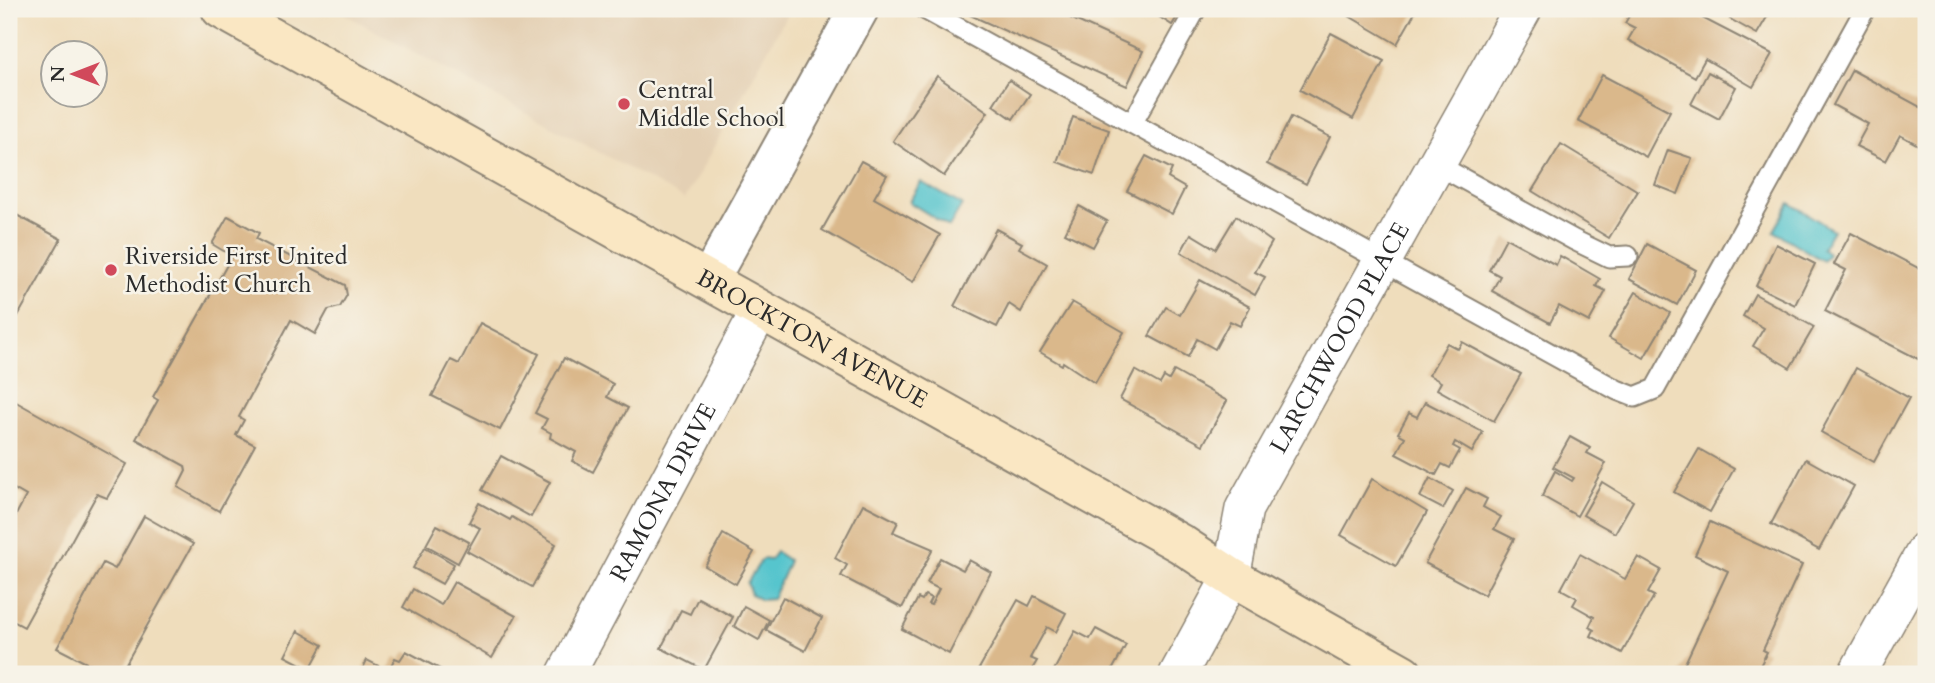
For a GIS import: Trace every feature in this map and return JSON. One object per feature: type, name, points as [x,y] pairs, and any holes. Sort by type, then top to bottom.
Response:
[{"type":"main road","name":"BROCKTON AVENUE","points":[[221,9],[1181,544],[1231,577],[1403,674]]},
{"type":"street","points":[[709,279],[859,9]]},
{"type":"street","name":"LARCHWOOD PLACE","points":[[1178,674],[1231,577],[1244,509],[1523,9]]},
{"type":"street","name":"RAMONA DRIVE","points":[[566,674],[760,310]]},
{"type":"street","points":[[1857,674],[1926,550]]},
{"type":"lane","points":[[924,9],[1617,390],[1635,397],[1655,389],[1865,9]]},
{"type":"lane","points":[[1132,122],[1196,9]]},
{"type":"lane","points":[[1436,164],[1586,246],[1609,257],[1628,256]]},
{"type":"shaded area","name":"Central Middle School","points":[[335,9],[790,9],[685,199]]},
{"type":"water","points":[[921,182],[962,205],[949,227],[909,202]]},
{"type":"water","points":[[1790,203],[1833,230],[1822,249],[1828,254],[1823,261],[1774,231]]},
{"type":"water","points":[[776,552],[788,560],[788,564],[772,599],[761,600],[751,594],[747,583],[762,559],[770,560]]},
{"type":"building","points":[[973,9],[1072,9],[1068,17],[1143,51],[1127,86],[970,15]]},
{"type":"building","points":[[1147,9],[1182,9],[1172,25]]},
{"type":"building","points":[[1337,9],[1417,9],[1397,44]]},
{"type":"building","points":[[1633,9],[1685,9],[1772,54],[1753,87],[1705,59],[1695,77],[1628,40],[1635,28],[1625,23]]},
{"type":"building","points":[[1736,9],[1763,9],[1770,12],[1757,34],[1730,19]]},
{"type":"building","points":[[1331,33],[1384,61],[1353,119],[1300,90]]},
{"type":"building","points":[[1852,70],[1926,110],[1926,149],[1900,135],[1886,161],[1856,146],[1868,124],[1833,105]]},
{"type":"building","points":[[1708,72],[1736,87],[1719,119],[1691,104]]},
{"type":"building","points":[[1602,75],[1670,111],[1646,157],[1578,121]]},
{"type":"building","points":[[937,76],[988,112],[944,176],[893,141]]},
{"type":"building","points":[[1009,80],[1030,94],[1013,119],[993,105]]},
{"type":"building","points":[[1073,117],[1109,130],[1094,175],[1057,162]]},
{"type":"building","points":[[1291,117],[1330,137],[1306,184],[1267,164]]},
{"type":"building","points":[[1561,144],[1638,191],[1609,238],[1532,191]]},
{"type":"building","points":[[1668,150],[1692,158],[1678,194],[1655,185]]},
{"type":"building","points":[[1146,156],[1172,169],[1168,178],[1185,188],[1172,214],[1127,191]]},
{"type":"building","points":[[861,161],[887,175],[874,198],[940,235],[913,282],[822,230]]},
{"type":"building","points":[[1079,206],[1107,221],[1093,247],[1065,233]]},
{"type":"building","points":[[9,211],[61,239],[9,332]]},
{"type":"building","points":[[228,216],[259,233],[256,239],[345,285],[347,295],[340,307],[328,310],[315,334],[291,320],[239,417],[244,420],[236,435],[255,445],[219,511],[178,487],[186,471],[185,466],[136,439],[158,400],[153,397],[232,256],[212,244]]},
{"type":"building","points":[[1236,216],[1272,242],[1255,272],[1265,277],[1255,295],[1181,252],[1191,234],[1216,249]]},
{"type":"building","points":[[996,229],[1022,243],[1019,248],[1047,264],[1021,312],[1009,304],[997,327],[954,306]]},
{"type":"building","points":[[1851,233],[1926,272],[1926,363],[1825,311],[1846,270],[1834,264]]},
{"type":"building","points":[[1506,238],[1556,265],[1560,256],[1600,279],[1596,286],[1606,291],[1589,322],[1559,306],[1550,323],[1492,291],[1500,276],[1489,270]]},
{"type":"building","points":[[1647,244],[1696,270],[1677,305],[1629,279]]},
{"type":"building","points":[[1776,244],[1815,264],[1795,305],[1756,286]]},
{"type":"building","points":[[1200,280],[1250,307],[1240,326],[1230,321],[1215,349],[1197,339],[1188,357],[1149,336],[1166,307],[1180,315]]},
{"type":"building","points":[[1636,292],[1670,313],[1644,358],[1609,338]]},
{"type":"building","points":[[1755,294],[1814,327],[1790,368],[1753,346],[1764,328],[1743,316]]},
{"type":"building","points":[[1072,302],[1124,332],[1095,383],[1063,362],[1062,365],[1040,352]]},
{"type":"building","points":[[480,323],[539,354],[500,430],[432,396],[451,360],[459,364]]},
{"type":"building","points":[[1462,342],[1521,374],[1494,421],[1437,389],[1441,382],[1429,375],[1447,343],[1458,349]]},
{"type":"building","points":[[564,358],[613,384],[607,397],[628,408],[593,472],[572,461],[576,452],[550,438],[551,433],[542,428],[547,419],[535,413]]},
{"type":"building","points":[[1856,368],[1909,398],[1874,462],[1821,432]]},
{"type":"building","points":[[1135,370],[1160,384],[1164,377],[1169,380],[1174,371],[1227,401],[1203,445],[1120,399]]},
{"type":"building","points":[[9,398],[127,464],[107,498],[97,494],[24,627],[9,619],[9,528],[26,496],[9,486]]},
{"type":"building","points":[[1425,402],[1483,432],[1472,452],[1455,442],[1453,446],[1460,450],[1450,468],[1442,464],[1436,475],[1396,454],[1405,437],[1398,433],[1409,413],[1417,417]]},
{"type":"building","points":[[1570,437],[1590,448],[1587,453],[1606,463],[1577,516],[1542,496],[1555,471],[1572,481],[1574,478],[1553,467]]},
{"type":"building","points":[[1699,449],[1734,469],[1710,512],[1674,492]]},
{"type":"building","points":[[501,456],[550,482],[531,517],[482,490]]},
{"type":"building","points":[[1806,459],[1854,486],[1819,550],[1771,524]]},
{"type":"building","points":[[1430,478],[1453,491],[1443,509],[1420,497]]},
{"type":"building","points":[[1372,479],[1427,512],[1396,566],[1341,535]]},
{"type":"building","points":[[1602,482],[1633,501],[1615,533],[1583,515]]},
{"type":"building","points":[[1466,488],[1487,499],[1483,507],[1501,517],[1494,529],[1514,539],[1484,595],[1425,563]]},
{"type":"building","points":[[479,503],[510,520],[512,517],[556,544],[532,587],[467,551],[480,528],[469,522]]},
{"type":"building","points":[[863,504],[898,522],[893,532],[933,549],[902,608],[841,576],[847,565],[835,558]]},
{"type":"building","points":[[144,516],[193,544],[120,674],[108,674],[57,648],[103,563],[115,569]]},
{"type":"building","points":[[1710,522],[1802,565],[1763,650],[1767,652],[1756,674],[1680,674],[1728,571],[1695,555]]},
{"type":"building","points":[[437,525],[469,542],[458,563],[426,545]]},
{"type":"building","points":[[723,534],[754,552],[736,584],[705,566]]},
{"type":"building","points":[[425,547],[454,564],[442,584],[413,568]]},
{"type":"building","points":[[1580,554],[1625,579],[1638,557],[1661,570],[1648,593],[1654,596],[1622,653],[1591,636],[1594,630],[1589,627],[1594,617],[1573,605],[1577,598],[1561,589]]},
{"type":"building","points":[[940,558],[963,570],[969,560],[991,572],[949,654],[902,629],[918,598],[922,600],[925,595],[931,598],[928,604],[931,605],[939,589],[927,583]]},
{"type":"building","points":[[454,582],[516,616],[492,658],[403,607],[413,589],[441,605]]},
{"type":"building","points":[[1034,596],[1066,613],[1056,632],[1047,627],[1030,658],[1037,661],[1029,674],[976,674],[1018,600],[1029,606]]},
{"type":"building","points":[[783,597],[822,618],[805,651],[766,630]]},
{"type":"building","points":[[698,598],[733,617],[704,670],[661,648],[681,610],[690,614]]},
{"type":"building","points":[[744,606],[769,620],[759,640],[734,626]]},
{"type":"building","points":[[1096,629],[1126,645],[1110,674],[1052,674],[1075,631],[1090,639]]},
{"type":"building","points":[[298,631],[323,645],[310,669],[285,656]]},
{"type":"building","points":[[406,651],[449,674],[360,674],[367,660],[388,671],[395,658],[400,660]]},
{"type":"place","name":"Central Middle School","points":[[624,104]]},
{"type":"place","name":"Riverside First United Methodist Church","points":[[111,270]]}]
